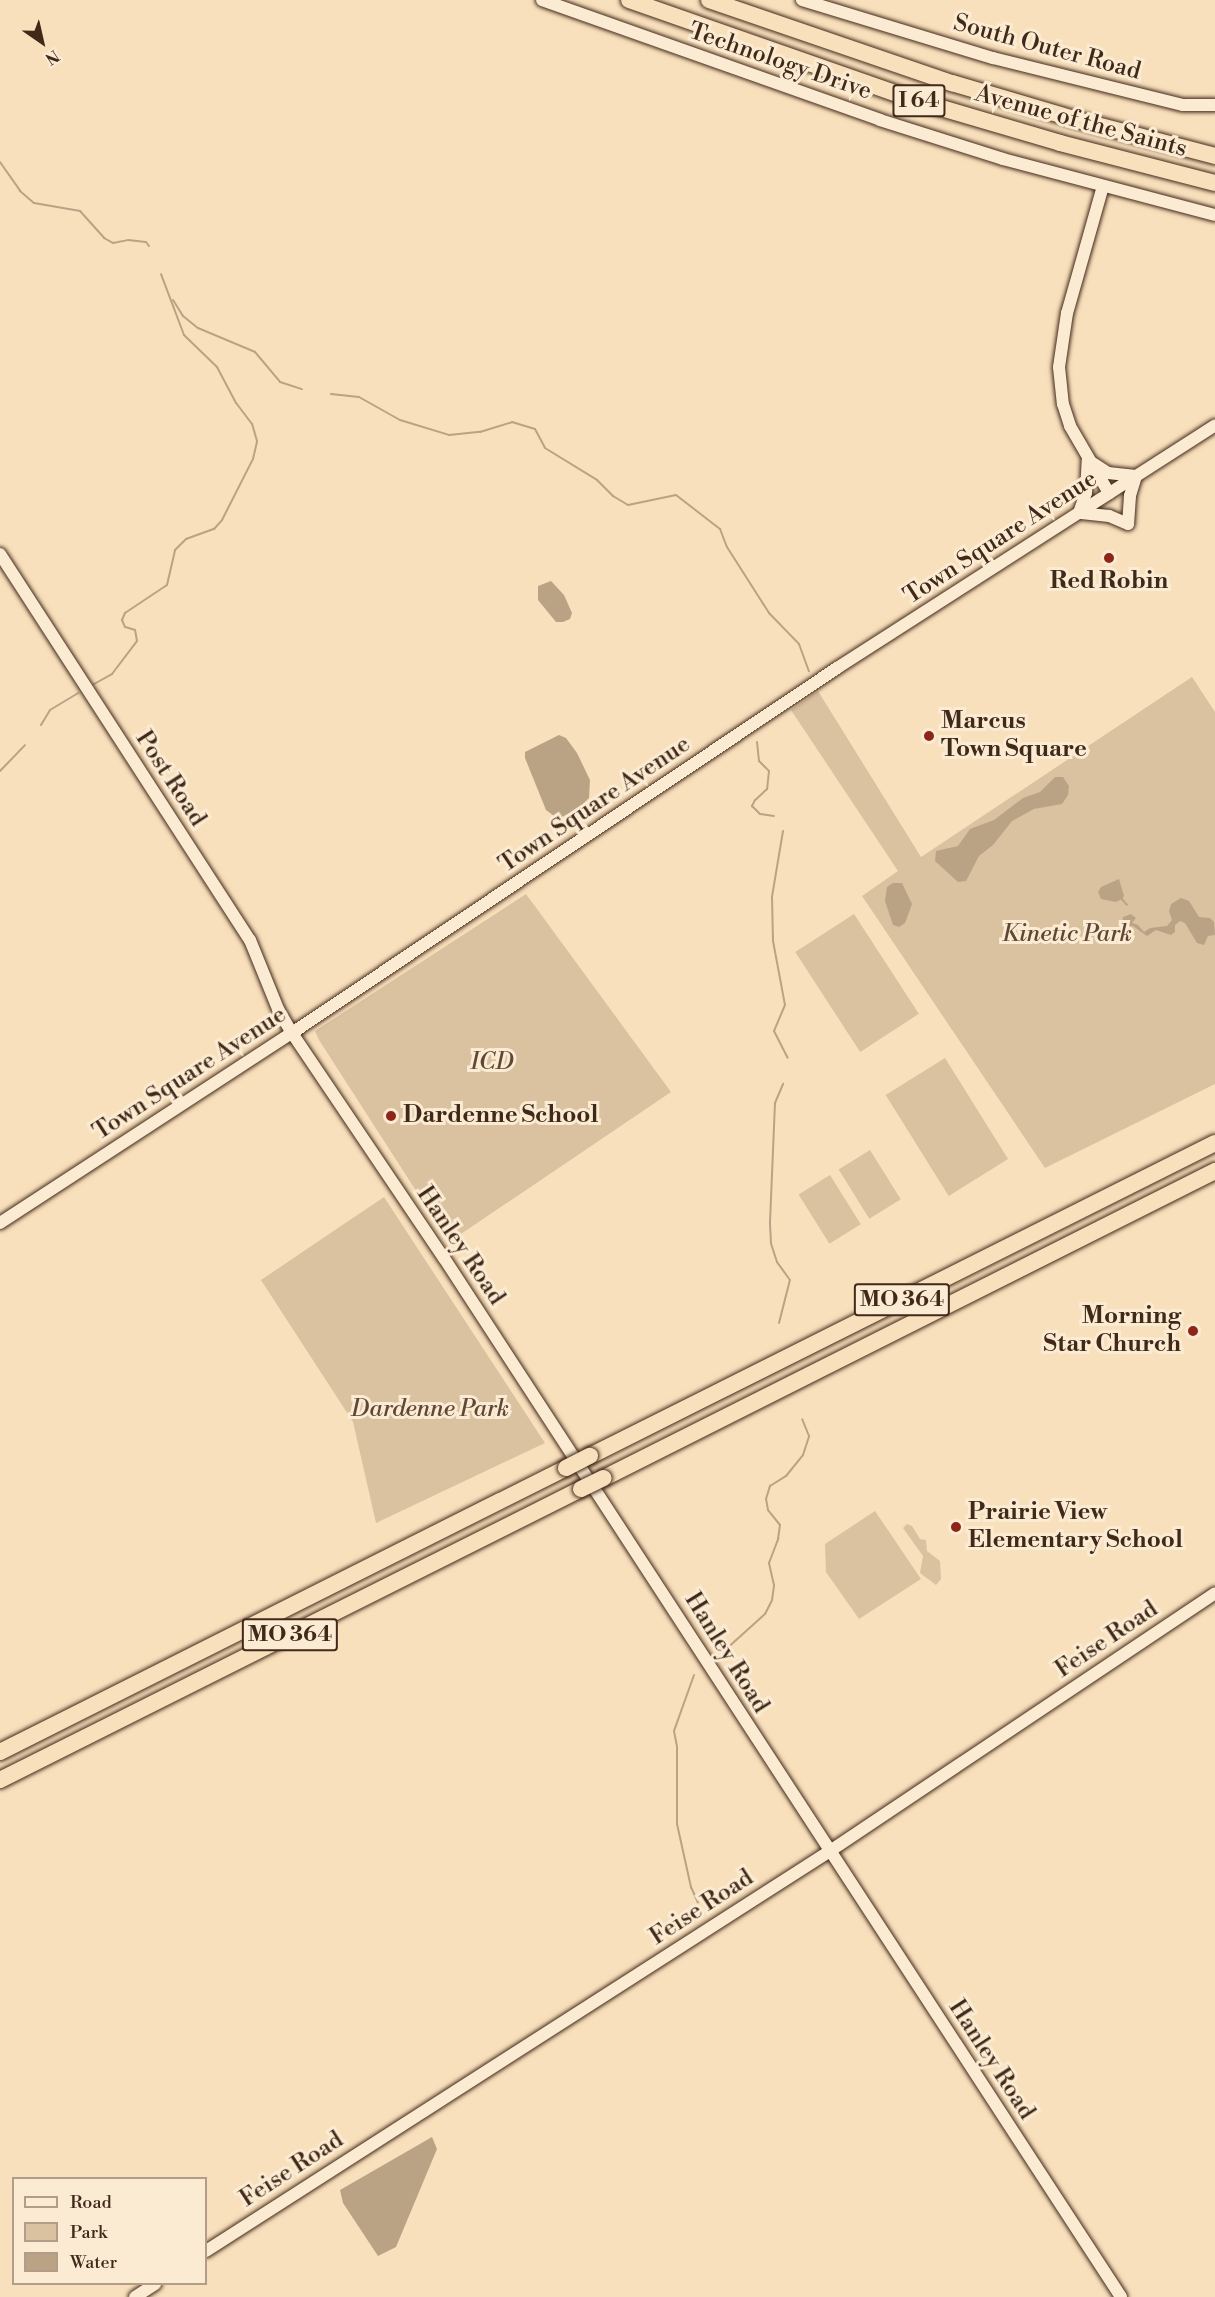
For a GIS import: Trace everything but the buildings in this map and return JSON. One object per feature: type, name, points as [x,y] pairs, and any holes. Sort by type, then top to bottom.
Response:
[{"type":"highway","name":"Avenue of the Saints","points":[[629,0],[921,102],[1060,143],[1215,183]]},
{"type":"highway","name":"Avenue of the Saints","points":[[709,0],[973,90],[1215,156]]},
{"type":"highway","name":"MO 364","points":[[0,1752],[1215,1143]]},
{"type":"highway","name":"MO 364","points":[[0,1780],[1215,1171]]},
{"type":"street","name":"Technology Drive","points":[[542,0],[880,120],[1003,159],[1215,214]]},
{"type":"street","name":"South Outer Road","points":[[802,0],[1004,61],[1183,105],[1215,105]]},
{"type":"street","points":[[1102,186],[1067,313],[1059,367],[1064,404],[1070,426],[1109,493]]},
{"type":"street","name":"Town Square Avenue","points":[[0,1223],[292,1033],[818,681],[1215,425]]},
{"type":"street","points":[[1088,460],[1108,473],[1136,476],[1130,496],[1128,524],[1109,516],[1079,513],[1086,493],[1088,460]]},
{"type":"street","name":"Post Road","points":[[0,554],[250,940],[278,1009],[292,1033]]},
{"type":"street","name":"Hanley Road","points":[[292,1033],[450,1268],[1121,2297]]},
{"type":"street","name":"Feise Road","points":[[207,2250],[830,1851],[1215,1593]]},
{"type":"street","points":[[135,2297],[152,2285]]},
{"type":"green space","name":"Kinetic Park","points":[[1192,677],[1215,712],[1215,1084],[1045,1168],[862,896],[898,871],[791,710],[818,691],[921,857]]},
{"type":"green space","name":"ICD","points":[[526,894],[671,1092],[449,1242],[315,1031]]},
{"type":"green space","points":[[854,914],[919,1014],[860,1052],[795,952]]},
{"type":"green space","points":[[945,1058],[1008,1159],[949,1196],[886,1095]]},
{"type":"green space","points":[[870,1150],[901,1199],[869,1219],[839,1170]]},
{"type":"green space","points":[[830,1175],[861,1224],[829,1244],[799,1195]]},
{"type":"green space","name":"Dardenne Park","points":[[384,1197],[545,1443],[376,1523],[353,1422],[261,1280]]},
{"type":"green space","points":[[875,1511],[921,1579],[859,1619],[826,1572],[825,1544]]},
{"type":"green space","points":[[907,1524],[912,1526],[920,1539],[926,1540],[927,1551],[940,1561],[941,1579],[936,1585],[920,1573],[923,1556],[903,1528]]},
{"type":"water","points":[[551,581],[564,595],[572,613],[570,619],[563,622],[556,622],[538,600],[538,586]]},
{"type":"water","points":[[559,735],[566,738],[577,753],[590,780],[589,798],[578,809],[558,819],[546,810],[525,758],[525,752]]},
{"type":"water","points":[[1055,777],[1063,777],[1069,786],[1068,795],[1062,804],[1034,809],[1012,821],[993,845],[979,856],[966,881],[958,882],[935,861],[936,851],[958,846],[970,829],[994,820],[1023,798],[1040,792]]},
{"type":"water","points":[[1119,879],[1124,896],[1122,899],[1116,902],[1101,899],[1098,892],[1101,887]]},
{"type":"water","points":[[893,883],[902,883],[912,904],[905,923],[899,927],[893,925],[885,901],[887,887]]},
{"type":"water","points":[[1181,898],[1189,901],[1199,917],[1210,918],[1214,922],[1215,935],[1208,936],[1204,945],[1197,943],[1185,923],[1180,921],[1175,925],[1175,932],[1171,935],[1156,930],[1147,936],[1133,926],[1122,925],[1123,917],[1131,914],[1136,918],[1132,923],[1138,925],[1144,932],[1150,928],[1167,926],[1172,920],[1169,911],[1171,904]]},
{"type":"water","points":[[432,2137],[437,2149],[396,2247],[378,2256],[343,2203],[340,2190]]},
{"type":"waterway","points":[[0,162],[20,191],[34,203],[80,211],[104,238],[113,243],[128,240],[146,242],[149,246]]},
{"type":"waterway","points":[[94,684],[112,674],[137,641],[135,630],[125,627],[122,620],[125,613],[167,585],[175,550],[186,539],[214,529],[222,520],[253,459],[257,441],[252,424],[236,403],[217,367],[184,335],[161,274]]},
{"type":"waterway","points":[[173,300],[183,316],[198,328],[255,352],[280,382],[302,389]]},
{"type":"waterway","points":[[331,394],[359,397],[400,420],[449,435],[480,432],[512,422],[535,429],[545,448],[597,480],[613,496],[628,505],[676,495],[720,529],[727,547],[769,613],[799,644],[809,671]]},
{"type":"waterway","points":[[41,725],[50,710],[78,693]]},
{"type":"waterway","points":[[757,742],[759,761],[769,771],[767,789],[752,806],[760,814],[774,816]]},
{"type":"waterway","points":[[0,771],[25,745]]},
{"type":"waterway","points":[[783,831],[772,897],[773,941],[785,1005],[774,1031],[788,1058]]},
{"type":"waterway","points":[[1121,898],[1127,905]]},
{"type":"waterway","points":[[779,1323],[790,1280],[777,1262],[771,1243],[770,1222],[775,1103],[783,1084]]},
{"type":"waterway","points":[[724,1651],[765,1614],[772,1600],[774,1585],[769,1563],[778,1539],[780,1525],[768,1510],[766,1499],[770,1486],[786,1476],[803,1455],[809,1436],[802,1419]]},
{"type":"waterway","points":[[694,1675],[674,1731],[677,1747],[677,1824],[691,1887],[698,1903]]},
{"type":"place","name":"Red Robin","points":[[1109,558]]},
{"type":"place","name":"Marcus Town Square","points":[[929,736]]},
{"type":"place","name":"Dardenne School","points":[[391,1116]]},
{"type":"place","name":"Morning Star Church","points":[[1193,1331]]},
{"type":"place","name":"Prairie View Elementary School","points":[[956,1527]]}]
